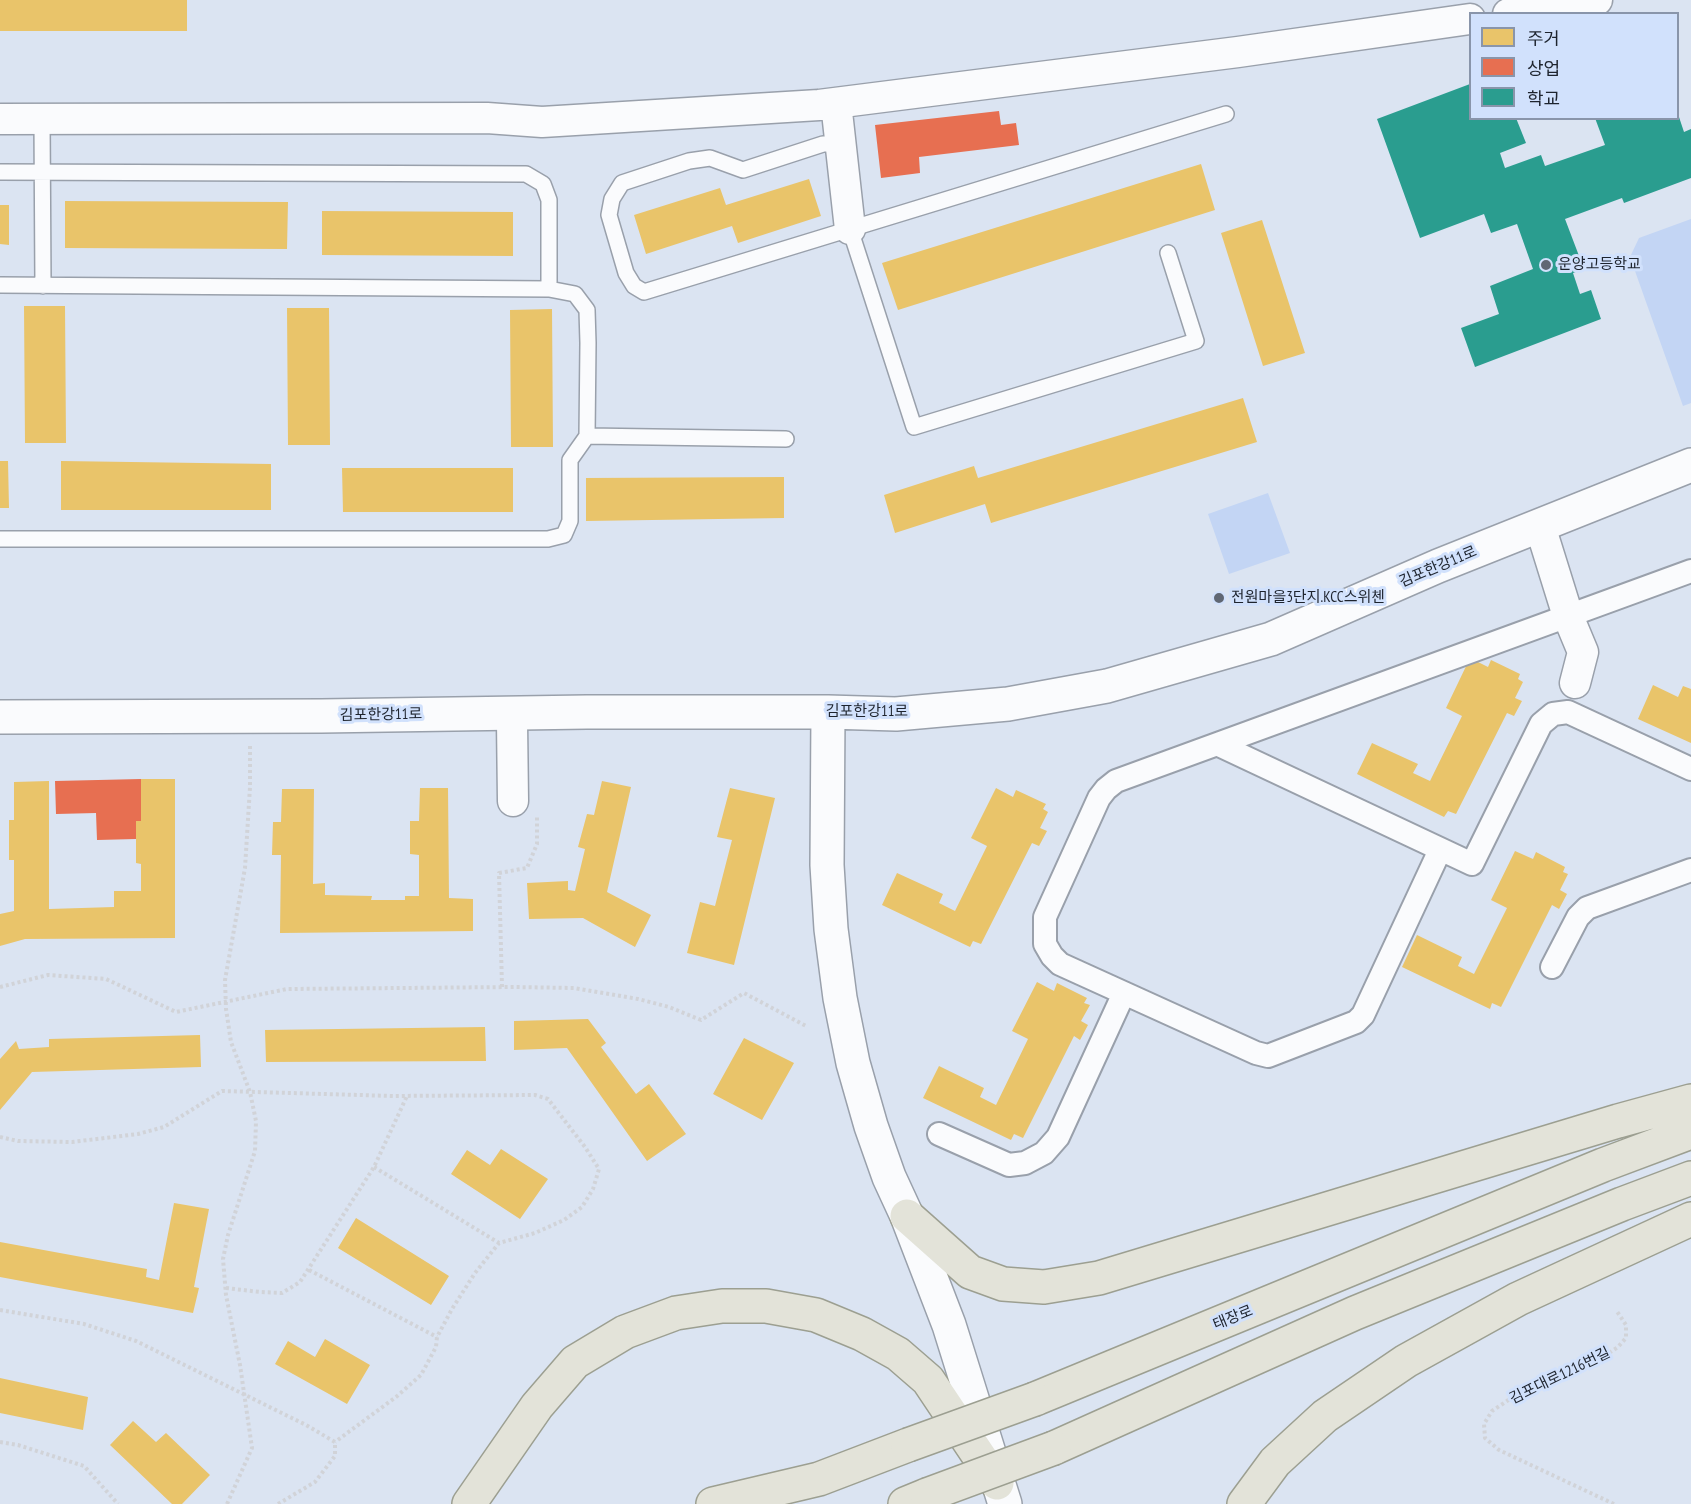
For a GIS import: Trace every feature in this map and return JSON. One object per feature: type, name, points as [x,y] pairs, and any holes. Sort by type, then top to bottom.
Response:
[{"type":"main road","points":[[907,1216],[970,1272],[1003,1284],[1044,1287],[1099,1278],[1618,1120],[1691,1101]]},
{"type":"main road","name":"태장로","points":[[819,1479],[1035,1399],[1603,1165],[1691,1132]]},
{"type":"main road","points":[[916,1500],[1054,1448],[1355,1313],[1622,1203],[1691,1178]]},
{"type":"main road","points":[[1244,1504],[1275,1462],[1325,1416],[1406,1361],[1518,1299],[1691,1219]]},
{"type":"main road","points":[[469,1504],[537,1406],[575,1362],[625,1332],[676,1313],[722,1306],[766,1306],[816,1315],[862,1334],[898,1354],[928,1380],[1001,1493]]},
{"type":"main road","points":[[713,1504],[819,1479]]},
{"type":"street","points":[[1521,12],[1597,0]]},
{"type":"street","points":[[0,120],[487,118],[542,122],[836,103],[1238,52],[1469,19]]},
{"type":"street","points":[[836,103],[850,229]]},
{"type":"street","name":"김포한강11로","points":[[0,717],[587,712],[828,718],[893,724],[1003,715],[1106,697],[1275,647],[1691,465]]},
{"type":"street","name":"김포한강11로","points":[[1541,530],[1691,475]]},
{"type":"street","points":[[1541,530],[1568,616],[1583,652],[1575,683]]},
{"type":"street","points":[[1440,850],[1363,1015],[1356,1022],[1268,1056],[1256,1053],[1060,964],[1045,944],[1043,930],[1045,917],[1099,798],[1116,782],[1691,571]]},
{"type":"street","points":[[1219,745],[1472,864],[1541,724],[1553,714],[1568,712],[1691,769]]},
{"type":"street","points":[[828,718],[827,866],[831,929],[840,998],[853,1063],[871,1126],[889,1177],[907,1216],[949,1325],[1001,1493]]},
{"type":"street","name":"김포한강11로","points":[[0,726],[828,718]]},
{"type":"street","points":[[512,722],[525,806]]},
{"type":"street","points":[[1551,967],[1578,917],[1587,908],[1691,870]]},
{"type":"street","points":[[939,1134],[1009,1165],[1025,1163],[1044,1153],[1058,1137],[1124,993]]},
{"type":"street","name":"태장로","points":[[776,1504],[819,1479]]},
{"type":"lane","points":[[841,144],[823,144],[742,170],[710,158],[689,161],[622,183],[612,199],[609,215],[627,273],[634,286],[644,292],[1226,114]]},
{"type":"lane","points":[[42,120],[43,286]]},
{"type":"lane","points":[[0,172],[526,174],[543,184],[549,200],[549,289]]},
{"type":"lane","points":[[850,229],[914,427],[1196,341],[1168,252]]},
{"type":"lane","points":[[0,285],[549,289],[575,294],[587,309],[587,436],[570,460],[570,521],[564,535],[548,539],[0,539]]},
{"type":"lane","points":[[587,436],[786,439]]},
{"type":"path","points":[[226,1504],[244,1470],[252,1448],[223,1259],[228,1235],[255,1151],[256,1121],[250,1092],[231,1042],[225,980],[245,868],[250,787],[250,724]]},
{"type":"path","points":[[502,987],[499,873],[527,868],[537,844],[525,806]]},
{"type":"path","points":[[0,987],[48,975],[106,979],[176,1012],[287,989],[574,988],[638,999],[669,1007],[701,1020],[744,993],[806,1026]]},
{"type":"path","points":[[0,1137],[18,1141],[72,1142],[138,1134],[164,1127],[222,1091],[407,1096],[535,1095],[548,1099],[600,1169],[593,1189],[582,1207],[564,1220],[535,1233],[499,1243],[475,1273],[436,1337],[436,1347],[421,1376],[396,1398],[335,1442]]},
{"type":"path","points":[[226,1288],[282,1293],[300,1282],[374,1167],[407,1096]]},
{"type":"path","points":[[374,1167],[499,1243]]},
{"type":"path","points":[[309,1270],[436,1337]]},
{"type":"path","points":[[0,1310],[84,1324],[136,1341],[306,1425],[335,1442]]},
{"type":"path","name":"김포대로1216번길","points":[[1614,1504],[1499,1450],[1485,1438],[1484,1424],[1492,1411],[1510,1399],[1600,1359],[1618,1347],[1626,1338],[1626,1325],[1616,1310]]},
{"type":"path","points":[[0,1442],[18,1445],[84,1466],[118,1504]]},
{"type":"path","points":[[278,1504],[315,1482],[335,1456],[335,1442]]},
{"type":"shaded area","points":[[1691,219],[1691,403],[1683,406],[1630,257],[1639,238]]},
{"type":"shaded area","points":[[1268,493],[1290,553],[1229,574],[1208,514]]},
{"type":"building: 주거","points":[[0,0],[187,0],[187,31],[0,31]]},
{"type":"building: 주거","points":[[1201,164],[1215,210],[898,310],[882,263]]},
{"type":"building: 주거","points":[[809,179],[821,216],[738,243],[732,226],[646,254],[634,215],[720,188],[726,205]]},
{"type":"building: 주거","points":[[65,201],[288,202],[287,249],[65,248]]},
{"type":"building: 주거","points":[[0,205],[9,205],[9,245],[0,244]]},
{"type":"building: 주거","points":[[322,211],[513,212],[513,256],[322,255]]},
{"type":"building: 주거","points":[[1262,220],[1305,353],[1263,366],[1221,233]]},
{"type":"building: 주거","points":[[24,306],[65,306],[66,443],[25,443]]},
{"type":"building: 주거","points":[[287,308],[329,308],[330,445],[288,445]]},
{"type":"building: 주거","points":[[552,309],[553,447],[511,447],[510,310]]},
{"type":"building: 주거","points":[[1243,398],[1257,442],[991,523],[985,504],[895,533],[884,495],[974,466],[978,478]]},
{"type":"building: 주거","points":[[0,461],[8,461],[9,508],[0,508]]},
{"type":"building: 주거","points":[[61,461],[271,464],[271,510],[61,510]]},
{"type":"building: 주거","points":[[342,468],[513,468],[513,512],[343,512]]},
{"type":"building: 주거","points":[[784,477],[784,518],[586,521],[586,478]]},
{"type":"building: 주거","points":[[1470,658],[1488,667],[1491,660],[1520,674],[1518,679],[1523,682],[1515,698],[1522,701],[1514,716],[1507,713],[1456,814],[1448,811],[1444,817],[1357,774],[1372,743],[1418,764],[1413,773],[1430,781],[1462,716],[1446,708]]},
{"type":"building: 주거","points":[[1653,685],[1678,697],[1683,686],[1691,689],[1691,743],[1638,719]]},
{"type":"building: 주거","points":[[141,779],[175,779],[175,938],[25,939],[0,946],[0,914],[14,911],[14,860],[9,860],[9,820],[14,820],[14,782],[49,781],[49,909],[114,907],[114,891],[141,891],[141,864],[136,863],[136,821],[141,821]]},
{"type":"building: 주거","points":[[602,781],[631,787],[607,892],[651,915],[635,947],[583,918],[529,919],[527,883],[568,881],[568,890],[575,891],[585,849],[578,847],[587,814],[594,815]]},
{"type":"building: 주거","points":[[420,788],[448,788],[449,898],[473,899],[473,931],[280,933],[281,855],[272,855],[273,822],[281,822],[282,789],[314,789],[313,884],[325,883],[325,895],[372,896],[371,900],[405,900],[405,896],[419,896],[419,855],[410,854],[410,821],[419,821]]},
{"type":"building: 주거","points":[[730,788],[775,798],[734,965],[687,953],[700,902],[715,906],[732,840],[717,837]]},
{"type":"building: 주거","points":[[996,788],[1013,797],[1016,790],[1046,804],[1043,809],[1048,812],[1040,828],[1047,831],[1039,846],[1032,843],[981,944],[973,941],[970,947],[882,905],[897,873],[943,894],[939,903],[955,911],[987,846],[971,838]]},
{"type":"building: 주거","points":[[1515,851],[1533,859],[1536,852],[1565,867],[1563,872],[1568,874],[1560,890],[1567,894],[1559,909],[1552,905],[1501,1007],[1492,1003],[1490,1009],[1402,967],[1417,935],[1462,957],[1458,966],[1474,974],[1507,908],[1491,900]]},
{"type":"building: 주거","points":[[1037,982],[1054,991],[1057,983],[1087,998],[1084,1003],[1090,1005],[1081,1021],[1088,1025],[1080,1040],[1074,1036],[1023,1138],[1014,1134],[1011,1140],[923,1098],[939,1066],[984,1088],[980,1097],[996,1105],[1028,1039],[1012,1031]]},
{"type":"building: 주거","points":[[588,1019],[606,1043],[601,1047],[636,1094],[649,1084],[686,1134],[647,1161],[567,1048],[514,1050],[514,1021]]},
{"type":"building: 주거","points":[[485,1027],[486,1061],[266,1062],[265,1030]]},
{"type":"building: 주거","points":[[200,1035],[201,1067],[32,1072],[0,1110],[0,1059],[16,1041],[19,1049],[49,1047],[49,1039]]},
{"type":"building: 주거","points":[[744,1038],[794,1063],[762,1120],[713,1094]]},
{"type":"building: 주거","points":[[501,1149],[548,1179],[520,1219],[451,1174],[467,1150],[490,1165]]},
{"type":"building: 주거","points":[[174,1203],[209,1209],[194,1287],[199,1288],[193,1313],[0,1277],[0,1242],[147,1269],[146,1277],[159,1280]]},
{"type":"building: 주거","points":[[356,1218],[449,1276],[431,1305],[338,1248]]},
{"type":"building: 주거","points":[[325,1339],[370,1365],[347,1404],[275,1364],[288,1341],[315,1357]]},
{"type":"building: 주거","points":[[0,1378],[88,1397],[83,1430],[0,1413]]},
{"type":"building: 주거","points":[[133,1421],[156,1442],[166,1433],[210,1475],[182,1504],[172,1504],[110,1445]]},
{"type":"building: 상업","points":[[999,111],[1001,125],[1016,123],[1019,145],[919,157],[920,173],[881,178],[875,125]]},
{"type":"building: 상업","points":[[141,779],[141,821],[136,821],[136,839],[97,840],[96,813],[56,814],[55,781]]},
{"type":"building: 학교","name":"운양고등학교","points":[[1469,84],[1469,120],[1517,120],[1526,143],[1500,153],[1505,168],[1541,155],[1545,166],[1605,145],[1596,120],[1679,120],[1679,117],[1684,132],[1691,129],[1691,178],[1624,203],[1622,198],[1565,219],[1584,269],[1573,273],[1580,294],[1591,290],[1601,319],[1475,367],[1461,328],[1499,314],[1490,286],[1533,269],[1517,224],[1491,233],[1484,214],[1420,238],[1377,119]]},
{"type":"place","name":"운양고등학교","points":[[1546,265]]},
{"type":"place","name":"전원마을3단지.KCC스위첸","points":[[1219,598]]}]
